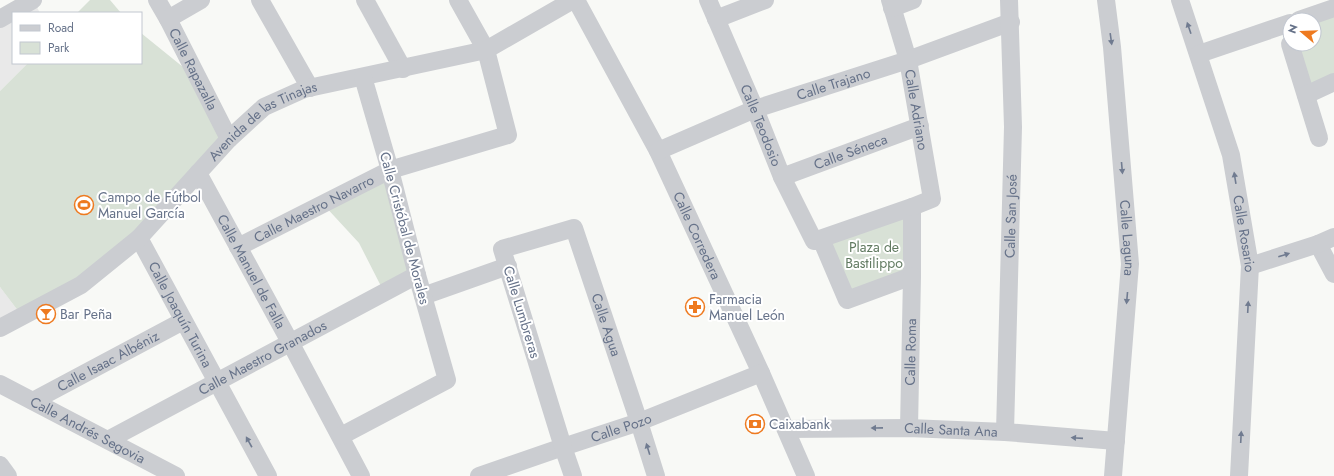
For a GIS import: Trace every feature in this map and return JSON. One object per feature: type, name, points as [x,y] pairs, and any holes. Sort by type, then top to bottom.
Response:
[{"type":"street","points":[[12,12],[33,0]]},
{"type":"street","name":"Calle Rapazalla","points":[[157,0],[229,139]]},
{"type":"street","points":[[168,19],[201,0]]},
{"type":"street","points":[[260,0],[310,88]]},
{"type":"street","points":[[365,0],[403,69]]},
{"type":"street","points":[[458,0],[486,50]]},
{"type":"street","name":"Avenida de las Tinajas","points":[[0,328],[81,285],[139,238],[229,139],[264,107],[304,89],[486,50],[573,0]]},
{"type":"street","name":"Calle Corredera","points":[[576,0],[658,151],[761,373],[806,476]]},
{"type":"street","name":"Calle Teodosio","points":[[708,0],[782,176],[814,241],[821,239]]},
{"type":"street","points":[[716,19],[765,0]]},
{"type":"street","points":[[891,4],[913,0]]},
{"type":"street","name":"Calle San José","points":[[1005,432],[1013,126],[1010,0]]},
{"type":"street","name":"Calle Laguna","points":[[1106,0],[1112,47],[1130,264],[1114,476]]},
{"type":"street","name":"Calle Rosario","points":[[1180,0],[1232,155],[1250,266],[1239,476]]},
{"type":"street","name":"Calle Adriano","points":[[891,4],[908,60],[932,199],[912,208]]},
{"type":"street","points":[[1315,12],[1328,6]]},
{"type":"street","points":[[0,19],[12,12]]},
{"type":"street","name":"Calle Trajano","points":[[658,151],[755,109],[908,60],[1011,22]]},
{"type":"street","points":[[1198,54],[1282,26]]},
{"type":"street","name":"Calle Maestro Navarro","points":[[238,247],[390,170],[508,135],[486,50]]},
{"type":"street","points":[[1293,52],[1318,138]]},
{"type":"street","name":"Calle Cristóbal de Morales","points":[[340,436],[447,380],[363,77]]},
{"type":"street","points":[[1306,95],[1334,82]]},
{"type":"street","name":"Calle Séneca","points":[[782,176],[920,126]]},
{"type":"street","name":"Calle Manuel de Falla","points":[[198,173],[290,342],[360,476]]},
{"type":"street","points":[[912,208],[912,276],[847,300],[821,239],[912,208]]},
{"type":"street","name":"Calle Lumbreras","points":[[573,476],[502,249],[574,228]]},
{"type":"street","name":"Calle Agua","points":[[574,228],[656,476]]},
{"type":"street","points":[[1250,266],[1318,244],[1334,237]]},
{"type":"street","name":"Calle Joaquín Turina","points":[[139,238],[268,476]]},
{"type":"street","points":[[1318,244],[1334,274]]},
{"type":"street","points":[[423,296],[508,266]]},
{"type":"street","name":"Calle Maestro Granados","points":[[108,440],[417,275]]},
{"type":"street","name":"Calle Roma","points":[[909,428],[912,276]]},
{"type":"street","name":"Calle Isaac Albéniz","points":[[33,401],[183,320]]},
{"type":"street","name":"Calle Pozo","points":[[479,476],[639,422],[761,373]]},
{"type":"street","name":"Calle Andrés Segovia","points":[[0,384],[176,476]]},
{"type":"street","name":"Calle Santa Ana","points":[[786,429],[909,428],[1005,432],[1116,441]]},
{"type":"street","points":[[0,465],[8,476]]},
{"type":"shaded area","points":[[33,0],[39,12],[12,12]]},
{"type":"shaded area","points":[[12,12],[12,64],[27,64],[0,91],[0,19]]},
{"type":"shaded area","points":[[0,287],[22,316],[0,328]]},
{"type":"green space","points":[[90,0],[110,0],[120,12],[78,12]]},
{"type":"green space","points":[[1334,8],[1334,82],[1306,95],[1293,52],[1322,52],[1322,15]]},
{"type":"green space","name":"Campo de Fútbol Manuel García","points":[[142,34],[199,80],[229,139],[139,238],[22,316],[0,287],[0,91],[27,64],[142,64]]},
{"type":"green space","points":[[390,170],[417,275],[384,292],[359,243],[323,204]]},
{"type":"green space","name":"Plaza de Bastilippo","points":[[912,207],[912,276],[847,300],[821,239]]},
{"type":"place","name":"Campo de Fútbol Manuel García","points":[[84,205]]},
{"type":"place","name":"Farmacia Manuel León","points":[[695,307]]},
{"type":"place","name":"Bar Peña","points":[[46,314]]},
{"type":"place","name":"Caixabank","points":[[755,424]]}]
